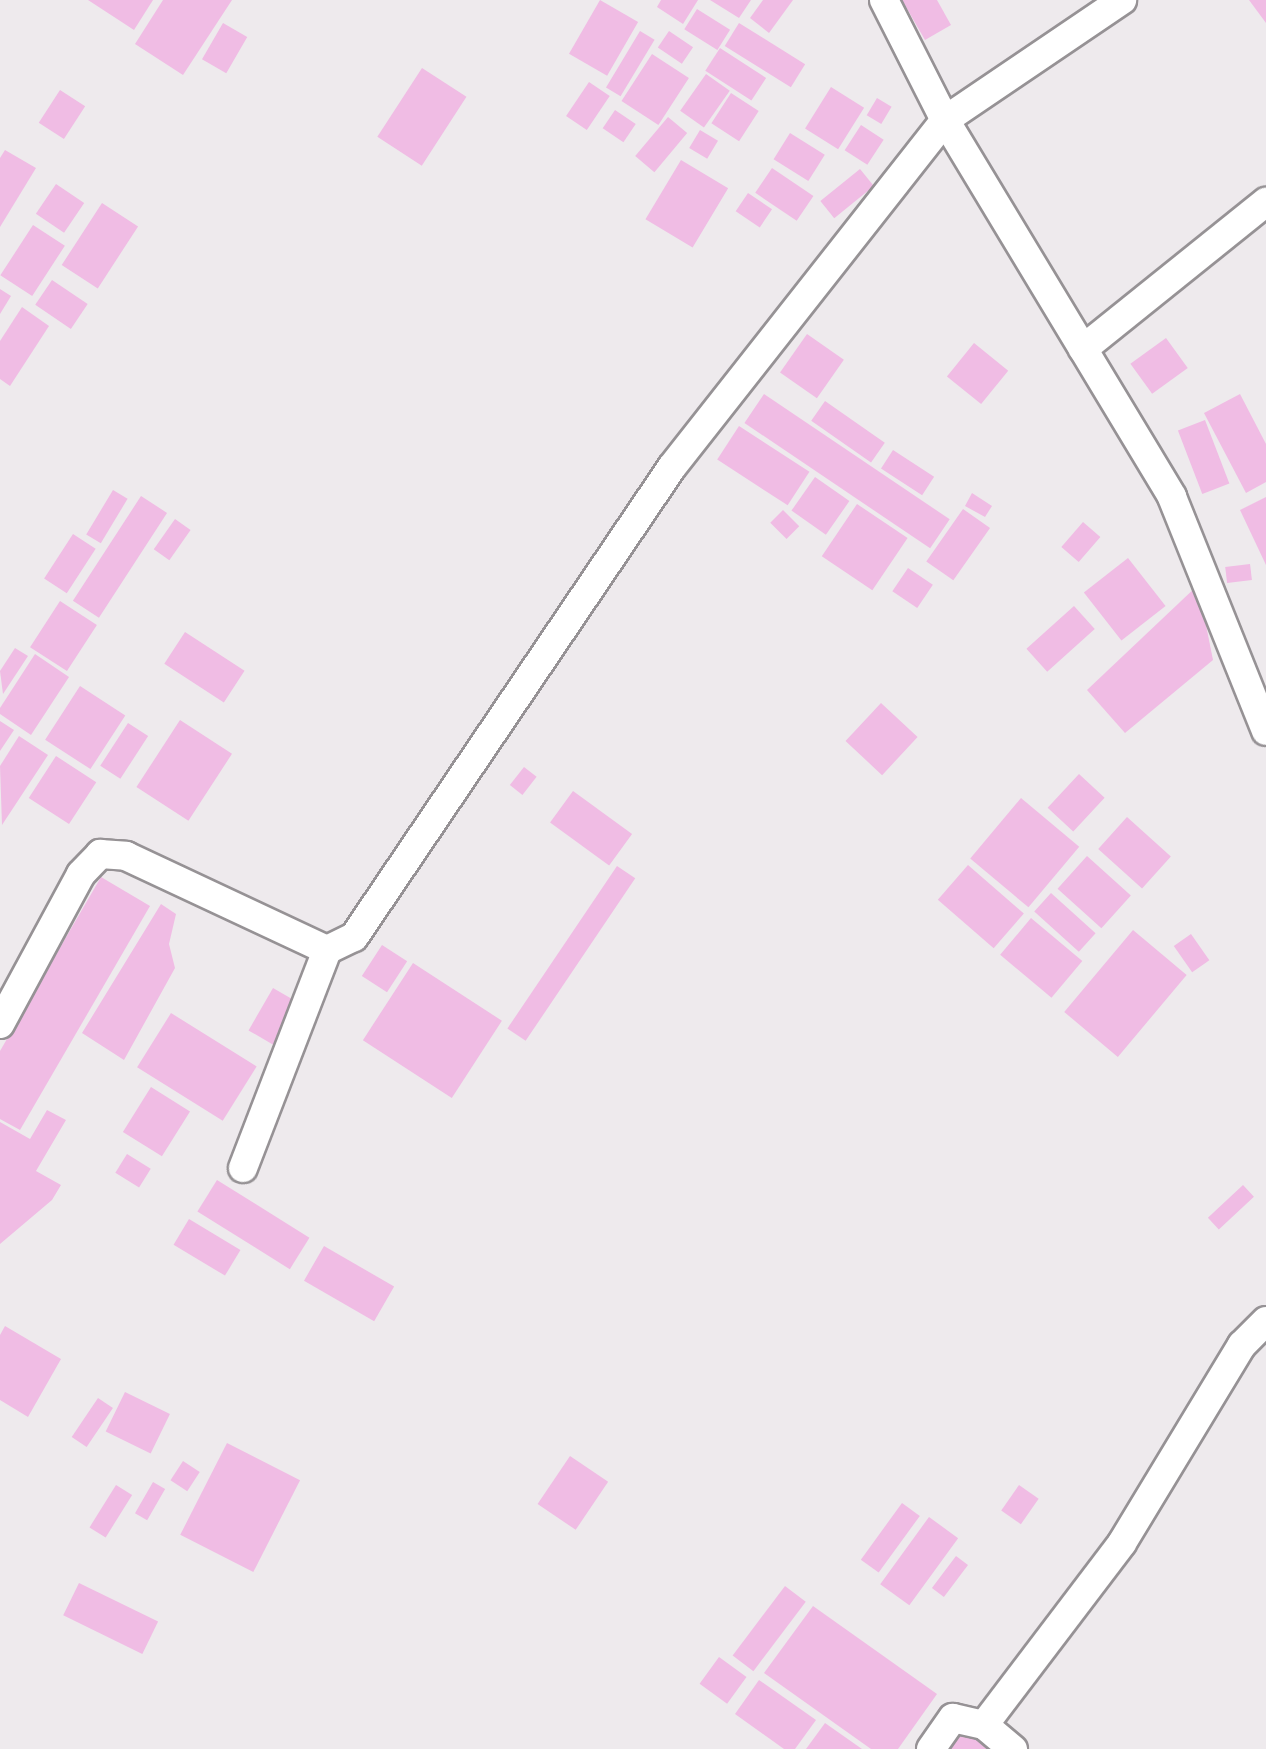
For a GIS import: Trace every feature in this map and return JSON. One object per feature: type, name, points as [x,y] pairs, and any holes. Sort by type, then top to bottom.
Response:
[{"type":"street","points":[[884,0],[945,120],[1172,497],[1266,731]]},
{"type":"street","points":[[243,1168],[327,950],[354,937],[672,467],[945,120],[1122,0]]},
{"type":"street","points":[[1083,349],[1266,202]]},
{"type":"street","points":[[0,1024],[81,874],[100,854],[126,856],[327,950]]},
{"type":"street","points":[[984,1725],[1122,1543],[1242,1345],[1266,1321]]},
{"type":"street","points":[[931,1749],[953,1718],[984,1725],[1013,1749]]},
{"type":"building","points":[[88,0],[153,0],[134,30]]},
{"type":"building","points":[[163,0],[232,0],[183,75],[135,44]]},
{"type":"building","points":[[600,0],[638,22],[607,76],[569,54]]},
{"type":"building","points":[[661,0],[698,0],[683,24],[657,7]]},
{"type":"building","points":[[710,0],[751,0],[739,18]]},
{"type":"building","points":[[763,0],[793,0],[769,33],[750,18]]},
{"type":"building","points":[[902,0],[937,0],[951,25],[925,40]]},
{"type":"building","points":[[1249,0],[1266,0],[1266,23]]},
{"type":"building","points":[[697,9],[730,30],[717,50],[684,29]]},
{"type":"building","points":[[223,23],[247,37],[226,73],[202,59]]},
{"type":"building","points":[[739,23],[805,64],[791,87],[725,46]]},
{"type":"building","points":[[640,31],[655,40],[621,96],[606,88]]},
{"type":"building","points":[[669,31],[693,47],[682,64],[658,48]]},
{"type":"building","points":[[720,48],[766,78],[751,101],[705,71]]},
{"type":"building","points":[[652,54],[689,78],[658,125],[622,101]]},
{"type":"building","points":[[422,68],[466,97],[422,166],[377,137]]},
{"type":"building","points":[[706,74],[730,91],[704,127],[680,111]]},
{"type":"building","points":[[589,82],[610,96],[587,130],[566,116]]},
{"type":"building","points":[[831,87],[864,108],[838,149],[805,129]]},
{"type":"building","points":[[60,90],[85,106],[64,139],[39,123]]},
{"type":"building","points":[[731,93],[759,111],[739,141],[711,123]]},
{"type":"building","points":[[877,98],[892,107],[881,124],[867,115]]},
{"type":"building","points":[[615,110],[636,124],[623,142],[603,128]]},
{"type":"building","points":[[668,117],[687,133],[654,172],[635,156]]},
{"type":"building","points":[[861,125],[884,140],[867,165],[845,150]]},
{"type":"building","points":[[700,130],[718,141],[707,159],[689,148]]},
{"type":"building","points":[[790,133],[825,155],[808,181],[774,159]]},
{"type":"building","points":[[5,150],[36,168],[0,227],[0,158]]},
{"type":"building","points":[[681,160],[728,188],[693,247],[645,219]]},
{"type":"building","points":[[772,168],[813,196],[797,221],[755,193]]},
{"type":"building","points":[[860,169],[874,186],[834,218],[820,201]]},
{"type":"building","points":[[56,184],[84,203],[64,233],[36,214]]},
{"type":"building","points":[[748,193],[772,209],[760,227],[736,211]]},
{"type":"building","points":[[102,203],[138,226],[98,288],[62,265]]},
{"type":"building","points":[[33,225],[65,246],[32,296],[0,275]]},
{"type":"building","points":[[52,280],[88,304],[71,329],[35,305]]},
{"type":"building","points":[[0,289],[11,296],[0,314]]},
{"type":"building","points":[[22,307],[49,326],[10,386],[0,379],[0,341]]},
{"type":"building","points":[[807,334],[844,360],[817,398],[780,373]]},
{"type":"building","points":[[1166,338],[1188,368],[1152,394],[1130,364]]},
{"type":"building","points":[[974,343],[1008,371],[981,404],[947,376]]},
{"type":"building","points":[[764,394],[950,519],[930,548],[744,423]]},
{"type":"building","points":[[1240,394],[1266,444],[1266,482],[1246,493],[1204,413]]},
{"type":"building","points":[[825,401],[885,443],[871,463],[811,421]]},
{"type":"building","points":[[1205,420],[1229,483],[1202,494],[1178,430]]},
{"type":"building","points":[[739,426],[809,472],[788,505],[717,460]]},
{"type":"building","points":[[893,450],[934,477],[922,495],[881,468]]},
{"type":"building","points":[[815,477],[849,501],[826,535],[791,511]]},
{"type":"building","points":[[113,490],[128,499],[101,543],[86,535]]},
{"type":"building","points":[[972,493],[992,506],[985,517],[965,506]]},
{"type":"building","points":[[141,496],[167,513],[99,618],[73,601]]},
{"type":"building","points":[[1266,497],[1266,565],[1240,510]]},
{"type":"building","points":[[857,504],[908,538],[872,590],[822,556]]},
{"type":"building","points":[[963,509],[990,528],[953,580],[926,561]]},
{"type":"building","points":[[783,510],[799,526],[787,539],[770,523]]},
{"type":"building","points":[[175,519],[191,530],[169,560],[154,549]]},
{"type":"building","points":[[1083,522],[1100,537],[1079,562],[1061,547]]},
{"type":"building","points":[[73,534],[96,549],[67,593],[44,578]]},
{"type":"building","points":[[1128,558],[1166,606],[1121,641],[1084,592]]},
{"type":"building","points":[[1250,564],[1252,580],[1227,583],[1225,567]]},
{"type":"building","points":[[908,568],[933,585],[917,608],[892,591]]},
{"type":"building","points":[[1198,585],[1213,660],[1125,733],[1087,690]]},
{"type":"building","points":[[60,601],[97,625],[67,671],[30,647]]},
{"type":"building","points":[[1074,606],[1095,629],[1047,672],[1026,649]]},
{"type":"building","points":[[185,632],[245,671],[224,703],[164,664]]},
{"type":"building","points":[[15,648],[28,656],[3,694],[0,671]]},
{"type":"building","points":[[35,654],[69,677],[31,735],[0,714],[0,708]]},
{"type":"building","points":[[80,686],[125,715],[90,769],[45,740]]},
{"type":"building","points":[[881,703],[918,737],[882,775],[846,741]]},
{"type":"building","points":[[180,720],[232,754],[188,821],[136,787]]},
{"type":"building","points":[[0,721],[14,730],[0,751]]},
{"type":"building","points":[[128,723],[148,736],[120,779],[100,766]]},
{"type":"building","points":[[19,736],[48,755],[2,825],[0,766]]},
{"type":"building","points":[[56,756],[96,782],[69,824],[29,798]]},
{"type":"building","points":[[524,767],[537,777],[522,795],[510,785]]},
{"type":"building","points":[[1079,774],[1105,798],[1073,832],[1048,808]]},
{"type":"building","points":[[573,791],[632,834],[609,865],[550,823]]},
{"type":"building","points":[[1021,798],[1079,847],[1028,907],[970,859]]},
{"type":"building","points":[[1127,817],[1171,856],[1142,888],[1098,849]]},
{"type":"building","points":[[1087,856],[1131,895],[1101,928],[1058,889]]},
{"type":"building","points":[[968,865],[1024,914],[994,948],[938,900]]},
{"type":"building","points":[[617,866],[635,878],[526,1041],[507,1028]]},
{"type":"building","points":[[101,877],[150,906],[20,1130],[0,1119],[0,1051]]},
{"type":"building","points":[[1051,893],[1096,933],[1079,952],[1034,912]]},
{"type":"building","points":[[161,904],[176,914],[169,944],[175,968],[124,1060],[82,1033]]},
{"type":"building","points":[[1031,918],[1082,961],[1051,998],[1000,955]]},
{"type":"building","points":[[1133,930],[1187,975],[1118,1057],[1064,1012]]},
{"type":"building","points":[[1191,934],[1209,960],[1192,972],[1174,946]]},
{"type":"building","points":[[382,945],[407,961],[387,992],[362,976]]},
{"type":"building","points":[[413,963],[502,1021],[452,1098],[363,1040]]},
{"type":"building","points":[[273,988],[299,1003],[274,1045],[249,1030]]},
{"type":"building","points":[[171,1013],[257,1067],[223,1121],[137,1067]]},
{"type":"building","points":[[151,1087],[190,1111],[162,1156],[123,1132]]},
{"type":"building","points":[[47,1110],[66,1120],[36,1171],[61,1185],[52,1200],[0,1244],[0,1122],[30,1139]]},
{"type":"building","points":[[127,1154],[151,1169],[139,1187],[115,1173]]},
{"type":"building","points":[[217,1180],[309,1238],[290,1269],[197,1211]]},
{"type":"building","points":[[1243,1185],[1254,1197],[1219,1229],[1208,1218]]},
{"type":"building","points":[[189,1219],[240,1250],[225,1276],[174,1245]]},
{"type":"building","points":[[324,1246],[394,1286],[374,1321],[304,1281]]},
{"type":"building","points":[[5,1326],[61,1359],[28,1417],[0,1400],[0,1335]]},
{"type":"building","points":[[125,1392],[170,1414],[151,1453],[106,1432]]},
{"type":"building","points":[[98,1398],[113,1408],[87,1447],[72,1437]]},
{"type":"building","points":[[227,1443],[300,1480],[253,1572],[180,1535]]},
{"type":"building","points":[[570,1456],[608,1482],[576,1530],[538,1504]]},
{"type":"building","points":[[183,1461],[200,1472],[187,1491],[170,1480]]},
{"type":"building","points":[[153,1482],[165,1489],[147,1520],[135,1513]]},
{"type":"building","points":[[116,1485],[132,1495],[106,1537],[90,1527]]},
{"type":"building","points":[[1019,1485],[1039,1499],[1021,1524],[1001,1510]]},
{"type":"building","points":[[902,1503],[920,1516],[879,1573],[861,1560]]},
{"type":"building","points":[[929,1517],[958,1538],[909,1605],[880,1584]]},
{"type":"building","points":[[956,1556],[968,1565],[944,1597],[932,1588]]},
{"type":"building","points":[[79,1583],[158,1622],[142,1654],[63,1615]]},
{"type":"building","points":[[785,1586],[806,1602],[753,1671],[733,1655]]},
{"type":"building","points":[[813,1606],[937,1694],[898,1749],[871,1749],[764,1673]]},
{"type":"building","points":[[719,1657],[747,1677],[727,1704],[700,1684]]},
{"type":"building","points":[[759,1680],[816,1720],[795,1749],[784,1749],[735,1714]]},
{"type":"building","points":[[825,1723],[862,1749],[806,1749]]},
{"type":"building","points":[[966,1723],[1003,1749],[948,1749]]}]
